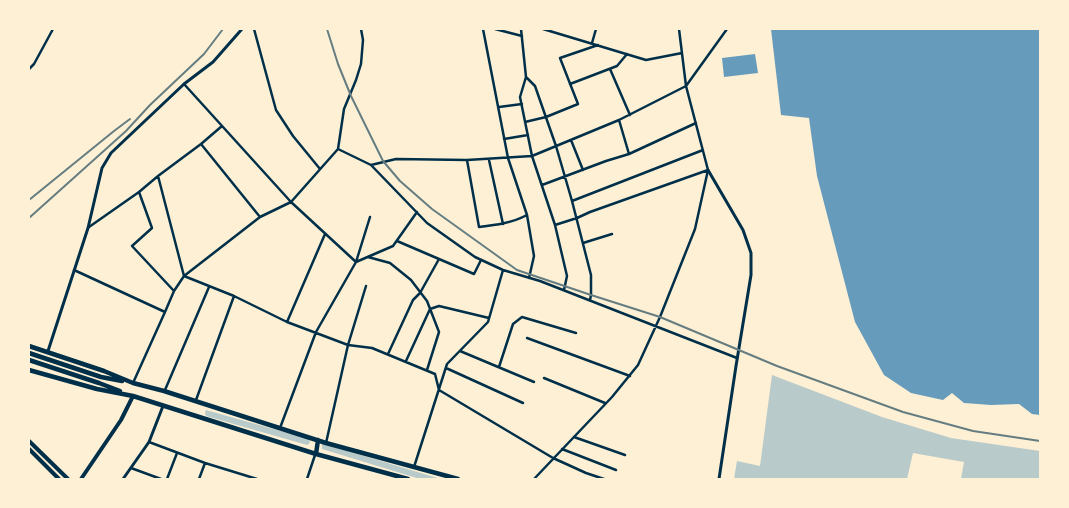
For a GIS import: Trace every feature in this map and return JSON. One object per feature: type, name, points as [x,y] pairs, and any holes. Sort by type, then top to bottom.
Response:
[{"type":"main road","points":[[29,346],[48,351],[133,383]]},
{"type":"main road","points":[[29,353],[101,377],[164,391],[326,443],[458,479]]},
{"type":"main road","points":[[29,360],[163,406],[316,454],[408,479]]},
{"type":"main road","points":[[29,370],[97,389],[133,396]]},
{"type":"main road","points":[[81,479],[121,420],[133,396]]},
{"type":"main road","points":[[316,454],[318,440]]},
{"type":"main road","points":[[29,441],[68,479]]},
{"type":"main road","points":[[29,449],[59,479]]},
{"type":"street","points":[[29,69],[34,64],[54,29]]},
{"type":"street","points":[[48,351],[88,228],[102,168],[110,153],[184,84],[213,62],[242,29]]},
{"type":"street","points":[[254,29],[276,110],[293,136],[320,170]]},
{"type":"street","points":[[133,383],[174,291],[184,276],[260,217],[291,202],[338,149],[344,109],[361,64],[361,29]]},
{"type":"street","points":[[483,29],[508,158],[527,215],[534,256],[529,278]]},
{"type":"street","points":[[495,29],[522,36]]},
{"type":"street","points":[[521,29],[526,77],[520,97],[532,156],[555,225],[567,276],[564,290]]},
{"type":"street","points":[[543,29],[646,60],[682,54]]},
{"type":"street","points":[[592,44],[596,29]]},
{"type":"street","points":[[679,29],[686,86],[708,170],[743,230],[751,253],[751,275],[720,479]]},
{"type":"street","points":[[371,164],[396,159],[489,160],[532,156],[619,120],[686,86],[727,29]]},
{"type":"street","points":[[525,122],[578,104],[560,58],[598,45]]},
{"type":"street","points":[[570,84],[617,66],[626,54]]},
{"type":"street","points":[[610,69],[630,115]]},
{"type":"street","points":[[526,77],[535,86],[546,116],[577,218],[591,275],[590,300]]},
{"type":"street","points":[[184,84],[291,202],[356,262]]},
{"type":"street","points":[[498,106],[522,104]]},
{"type":"street","points":[[619,120],[629,154]]},
{"type":"street","points":[[542,185],[629,154],[696,123]]},
{"type":"street","points":[[88,228],[139,192],[222,126]]},
{"type":"street","points":[[504,139],[528,135]]},
{"type":"street","points":[[571,140],[583,170]]},
{"type":"street","points":[[201,144],[260,217]]},
{"type":"street","points":[[338,149],[371,164],[427,223],[475,257],[503,270],[564,290],[737,358]]},
{"type":"street","points":[[572,201],[703,150]]},
{"type":"street","points":[[467,160],[479,227],[503,224],[527,215]]},
{"type":"street","points":[[489,160],[503,224]]},
{"type":"street","points":[[555,225],[708,170]]},
{"type":"street","points":[[534,479],[606,404],[638,365],[656,326],[695,229],[708,170]]},
{"type":"street","points":[[158,176],[184,276]]},
{"type":"street","points":[[139,192],[152,228],[132,246],[174,291]]},
{"type":"street","points":[[356,262],[393,246],[416,212]]},
{"type":"street","points":[[280,428],[316,332],[356,262],[370,217]]},
{"type":"street","points":[[287,322],[325,234]]},
{"type":"street","points":[[583,243],[612,234]]},
{"type":"street","points":[[397,241],[474,274],[481,260]]},
{"type":"street","points":[[367,257],[390,263],[411,280],[427,301],[439,332],[427,370]]},
{"type":"street","points":[[388,354],[413,300],[420,292],[439,259]]},
{"type":"street","points":[[74,270],[165,312]]},
{"type":"street","points":[[414,467],[447,364],[488,322],[503,270]]},
{"type":"street","points":[[184,276],[234,296],[287,322],[348,346],[372,348],[427,370],[435,374],[439,390],[553,458],[604,479]]},
{"type":"street","points":[[326,443],[348,346],[366,286]]},
{"type":"street","points":[[164,391],[209,287]]},
{"type":"street","points":[[196,401],[234,296]]},
{"type":"street","points":[[406,361],[430,310],[439,306],[489,318]]},
{"type":"street","points":[[498,367],[513,324],[522,317],[576,333]]},
{"type":"street","points":[[526,338],[630,376]]},
{"type":"street","points":[[460,351],[534,382]]},
{"type":"street","points":[[446,368],[523,403]]},
{"type":"street","points":[[544,378],[606,404]]},
{"type":"street","points":[[123,479],[149,442],[163,406]]},
{"type":"street","points":[[574,437],[625,455]]},
{"type":"street","points":[[149,442],[205,463],[257,479]]},
{"type":"street","points":[[562,449],[616,470]]},
{"type":"street","points":[[167,479],[177,452]]},
{"type":"street","points":[[307,479],[316,454]]},
{"type":"street","points":[[199,479],[205,463]]},
{"type":"street","points":[[131,468],[160,479]]},
{"type":"shaded area","points":[[772,375],[882,417],[951,438],[1040,451],[1040,479],[961,479],[964,462],[913,453],[907,479],[734,479],[737,461],[760,466]]},
{"type":"shaded area","points":[[206,410],[309,439],[310,442],[307,445],[206,416]]},
{"type":"shaded area","points":[[322,444],[441,479],[420,479],[322,449]]},
{"type":"water","points":[[771,29],[1040,29],[1040,415],[1032,414],[1019,404],[991,405],[964,403],[952,393],[943,400],[911,393],[884,375],[855,322],[817,176],[809,118],[781,115]]},
{"type":"water","points":[[755,54],[758,73],[724,77],[722,58]]},
{"type":"railway","points":[[29,218],[126,131],[150,105],[204,54],[223,29]]},
{"type":"railway","points":[[327,29],[351,96],[383,161],[400,181],[432,209],[517,270],[660,317],[777,366],[903,412],[973,431],[1040,441]]},
{"type":"railway","points":[[29,200],[130,119]]}]
